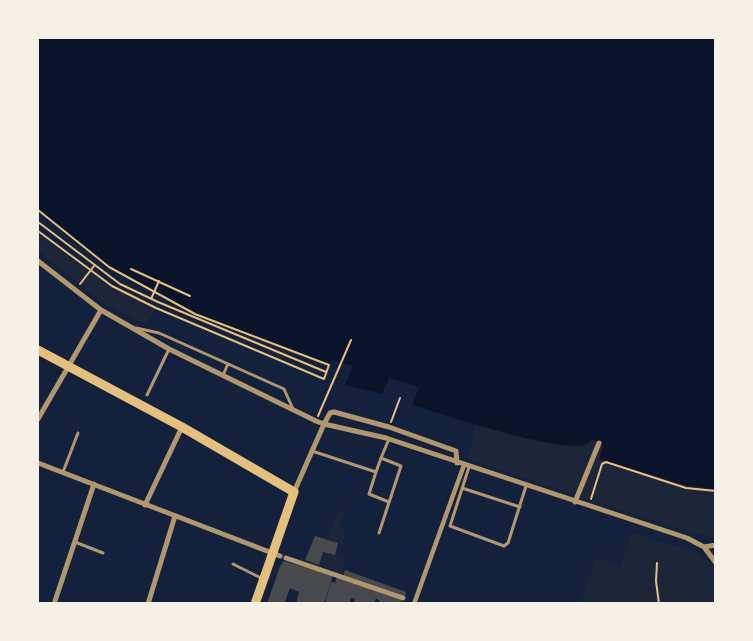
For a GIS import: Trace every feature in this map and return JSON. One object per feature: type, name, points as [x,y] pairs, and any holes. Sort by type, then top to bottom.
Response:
[{"type":"main road","points":[[38,350],[182,427],[294,492],[276,554],[263,579],[254,604]]},
{"type":"street","points":[[38,261],[100,310],[169,349],[324,424],[389,439],[526,486],[688,538],[704,546],[716,563]]},
{"type":"street","points":[[38,419],[100,310]]},
{"type":"street","points":[[294,492],[324,424],[330,413],[334,412],[389,427],[456,451],[457,463]]},
{"type":"street","points":[[145,505],[182,427]]},
{"type":"street","points":[[575,502],[599,443]]},
{"type":"street","points":[[38,463],[276,554]]},
{"type":"street","points":[[414,604],[466,466]]},
{"type":"street","points":[[54,604],[94,484]]},
{"type":"street","points":[[148,604],[175,516]]},
{"type":"street","points":[[704,546],[716,545]]},
{"type":"street","points":[[286,558],[403,598]]},
{"type":"lane","points":[[133,327],[158,333],[284,389],[293,409]]},
{"type":"lane","points":[[147,394],[169,349]]},
{"type":"lane","points":[[223,375],[228,364]]},
{"type":"lane","points":[[63,473],[78,433]]},
{"type":"lane","points":[[389,439],[369,494],[389,502]]},
{"type":"lane","points":[[311,451],[376,472]]},
{"type":"lane","points":[[379,532],[401,466],[381,458]]},
{"type":"lane","points":[[466,466],[462,488],[450,523],[451,528],[504,546],[508,543],[526,486]]},
{"type":"lane","points":[[462,488],[520,507]]},
{"type":"lane","points":[[75,542],[103,553]]},
{"type":"lane","points":[[233,564],[263,579]]},
{"type":"path","points":[[38,210],[109,267],[195,314],[329,365],[324,379],[156,308],[112,286],[38,230]]},
{"type":"path","points":[[38,222],[120,284],[151,299],[326,372]]},
{"type":"path","points":[[75,290],[94,266]]},
{"type":"path","points":[[131,269],[190,296]]},
{"type":"path","points":[[151,299],[159,281]]},
{"type":"path","points":[[316,420],[351,340]]},
{"type":"path","points":[[389,427],[400,398]]},
{"type":"path","points":[[588,506],[602,464],[606,462],[686,488],[716,492]]},
{"type":"path","points":[[657,563],[656,581],[659,604]]},
{"type":"shaded area","points":[[38,38],[715,38],[715,489],[687,486],[599,459],[603,446],[593,439],[590,443],[574,446],[554,444],[502,432],[412,405],[419,387],[389,378],[382,394],[345,385],[353,366],[332,360],[329,365],[245,334],[162,297],[109,267],[38,210]]},
{"type":"shaded area","points":[[38,231],[112,286],[156,308],[146,325],[104,304],[38,251]]},
{"type":"shaded area","points":[[476,424],[536,441],[568,445],[593,439],[603,446],[600,459],[687,486],[715,489],[715,538],[687,532],[468,459]]},
{"type":"shaded area","points":[[339,510],[344,512],[340,526],[346,533],[343,544],[327,538]]},
{"type":"shaded area","points":[[632,532],[695,551],[714,565],[715,603],[580,604],[597,557],[621,567]]},
{"type":"shaded area","points":[[323,552],[345,558],[342,574],[319,565]]},
{"type":"building","points":[[315,536],[338,543],[335,555],[323,552],[319,565],[305,560]]},
{"type":"building","points":[[284,561],[305,567],[306,564],[333,575],[324,604],[296,604],[299,592],[290,588],[284,604],[267,604],[280,566]]},
{"type":"building","points":[[345,570],[406,592],[405,597],[343,577]]},
{"type":"building","points":[[337,577],[401,598],[402,604],[379,604],[380,601],[376,598],[374,604],[353,604],[355,599],[351,598],[349,604],[325,604],[331,582],[335,583]]}]
